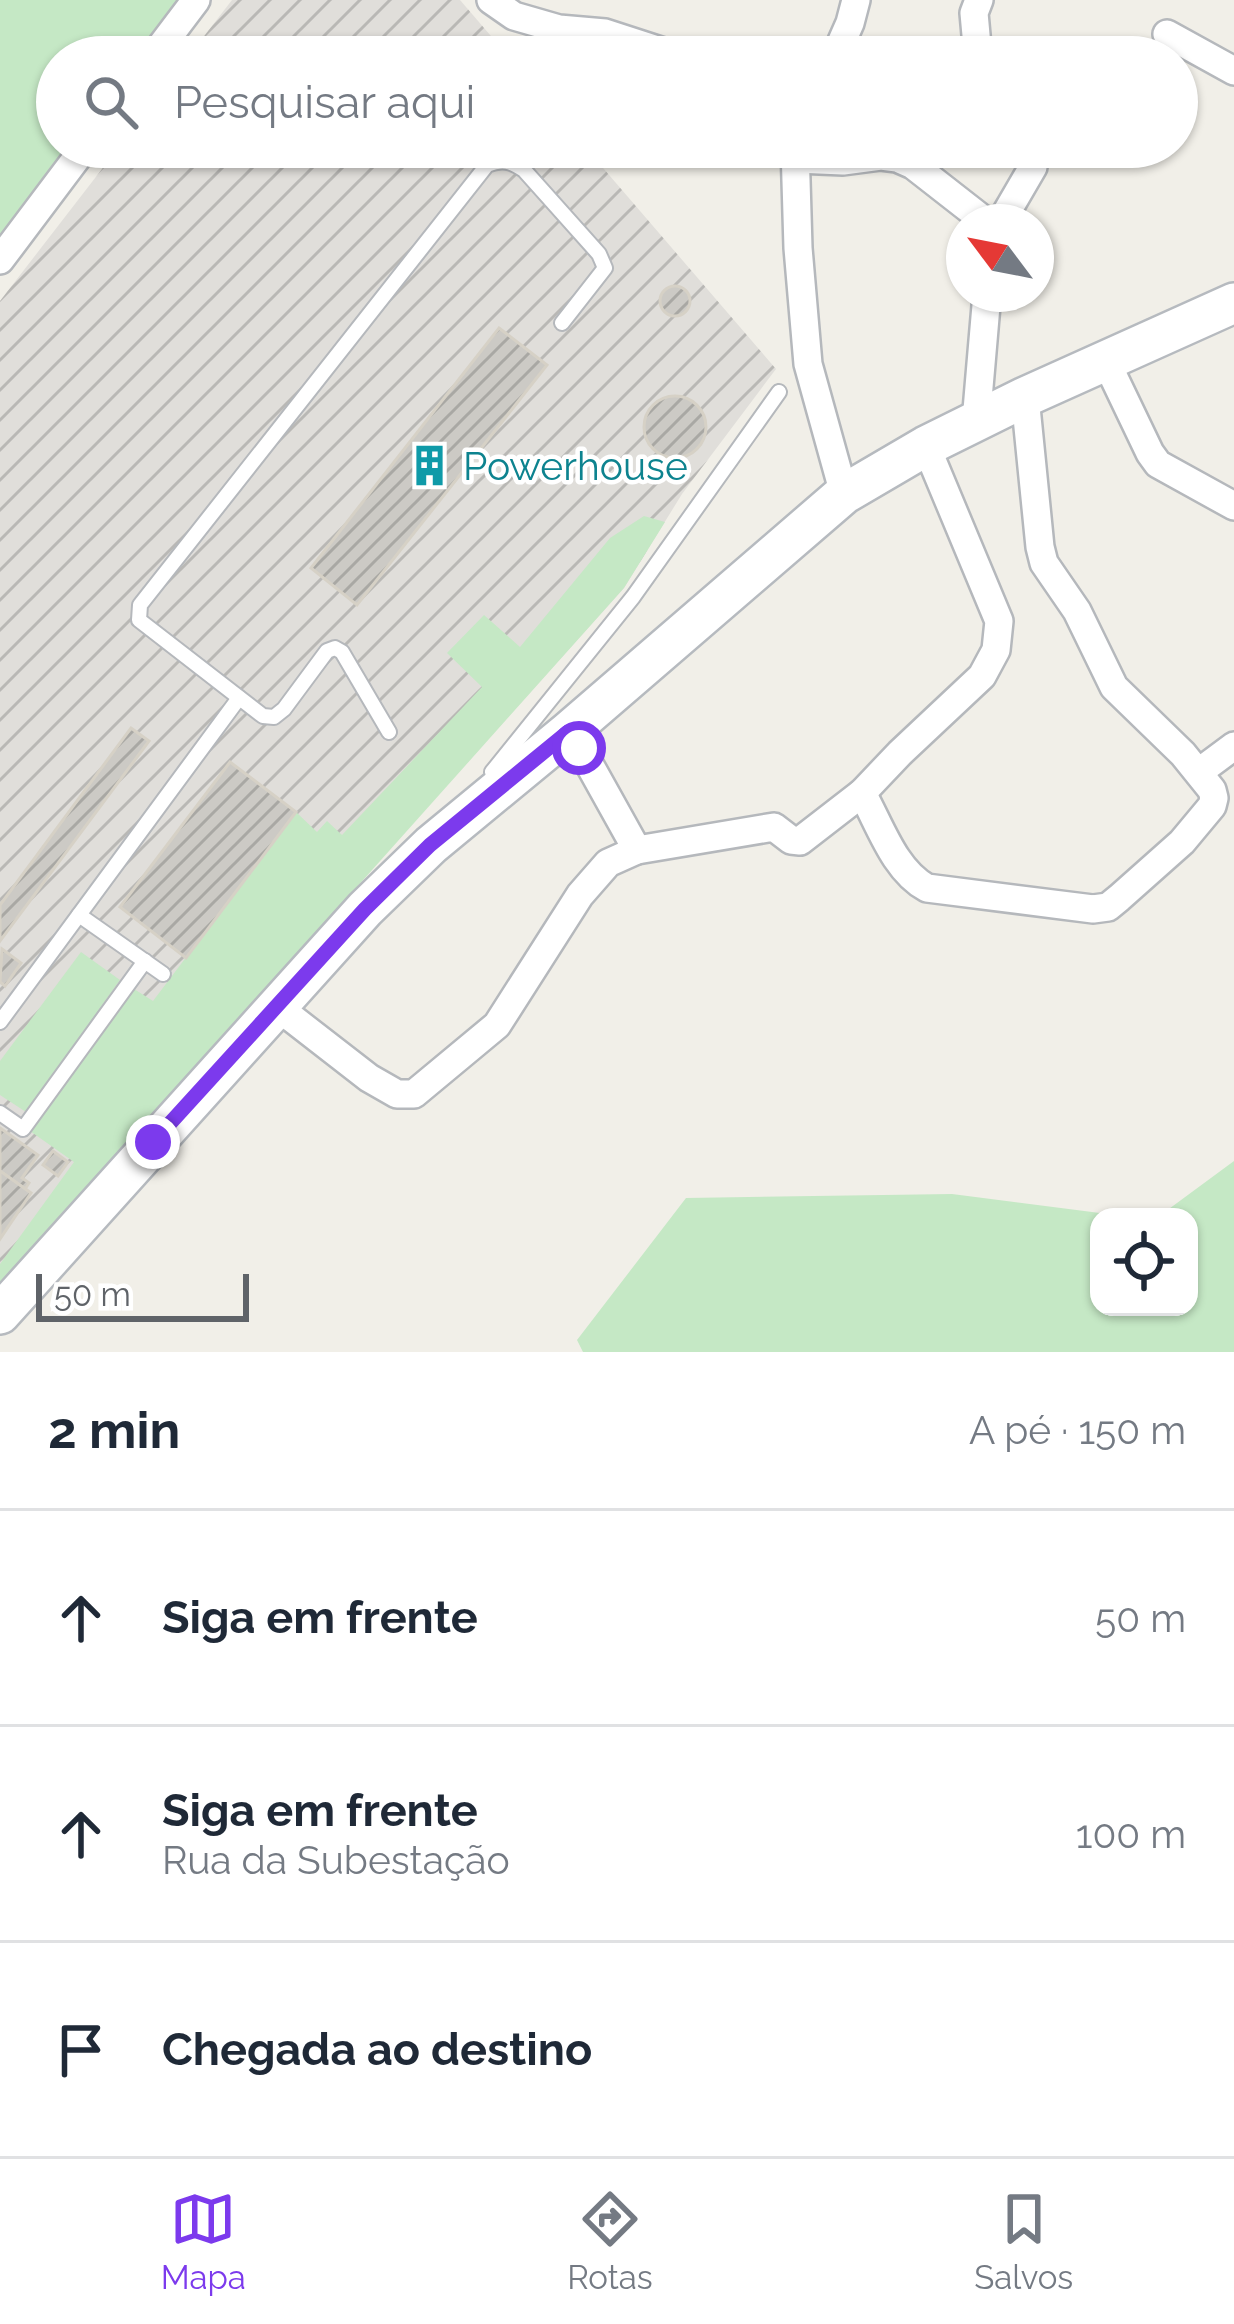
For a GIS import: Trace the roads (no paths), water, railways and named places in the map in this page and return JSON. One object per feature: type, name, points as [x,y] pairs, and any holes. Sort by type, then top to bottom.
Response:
[{"type":"street","points":[[169,36],[196,0]]},
{"type":"street","points":[[491,0],[514,16],[614,36]]},
{"type":"street","points":[[845,36],[856,0]]},
{"type":"street","points":[[976,36],[974,13],[979,0]]},
{"type":"street","points":[[1167,34],[1171,36]]},
{"type":"street","points":[[1198,51],[1234,71]]},
{"type":"street","points":[[0,260],[69,168]]},
{"type":"street","points":[[795,168],[808,364],[844,494]]},
{"type":"street","points":[[917,168],[963,204]]},
{"type":"street","points":[[1011,204],[1032,168]]},
{"type":"street","points":[[0,1314],[275,1005],[430,845],[844,494],[926,446],[1232,295]]},
{"type":"street","points":[[976,422],[985,312]]},
{"type":"street","points":[[1105,359],[1158,464],[1234,506]]},
{"type":"street","points":[[862,793],[903,869],[928,888],[1093,909],[1108,907],[1120,898],[1182,842],[1212,806],[1212,790],[1199,772],[1114,687],[1076,611],[1044,563],[1025,397]]},
{"type":"street","points":[[275,1005],[369,1078],[397,1094],[414,1094],[497,1025],[580,895],[608,863],[637,850],[774,826],[800,842],[862,793],[982,676],[996,650],[999,621],[926,446]]},
{"type":"street","points":[[568,732],[637,850]]},
{"type":"street","points":[[1199,772],[1234,746]]},
{"type":"lane","points":[[389,731],[342,652],[335,648],[284,709],[274,717],[263,716],[139,620],[140,605],[485,168]]},
{"type":"lane","points":[[521,168],[599,254],[605,268],[562,323]]},
{"type":"lane","points":[[430,845],[633,597],[778,392]]},
{"type":"lane","points":[[0,1022],[239,698]]},
{"type":"lane","points":[[79,915],[163,974]]},
{"type":"lane","points":[[0,1113],[23,1129],[145,961]]},
{"type":"place","name":"Powerhouse","points":[[429,466]]}]
